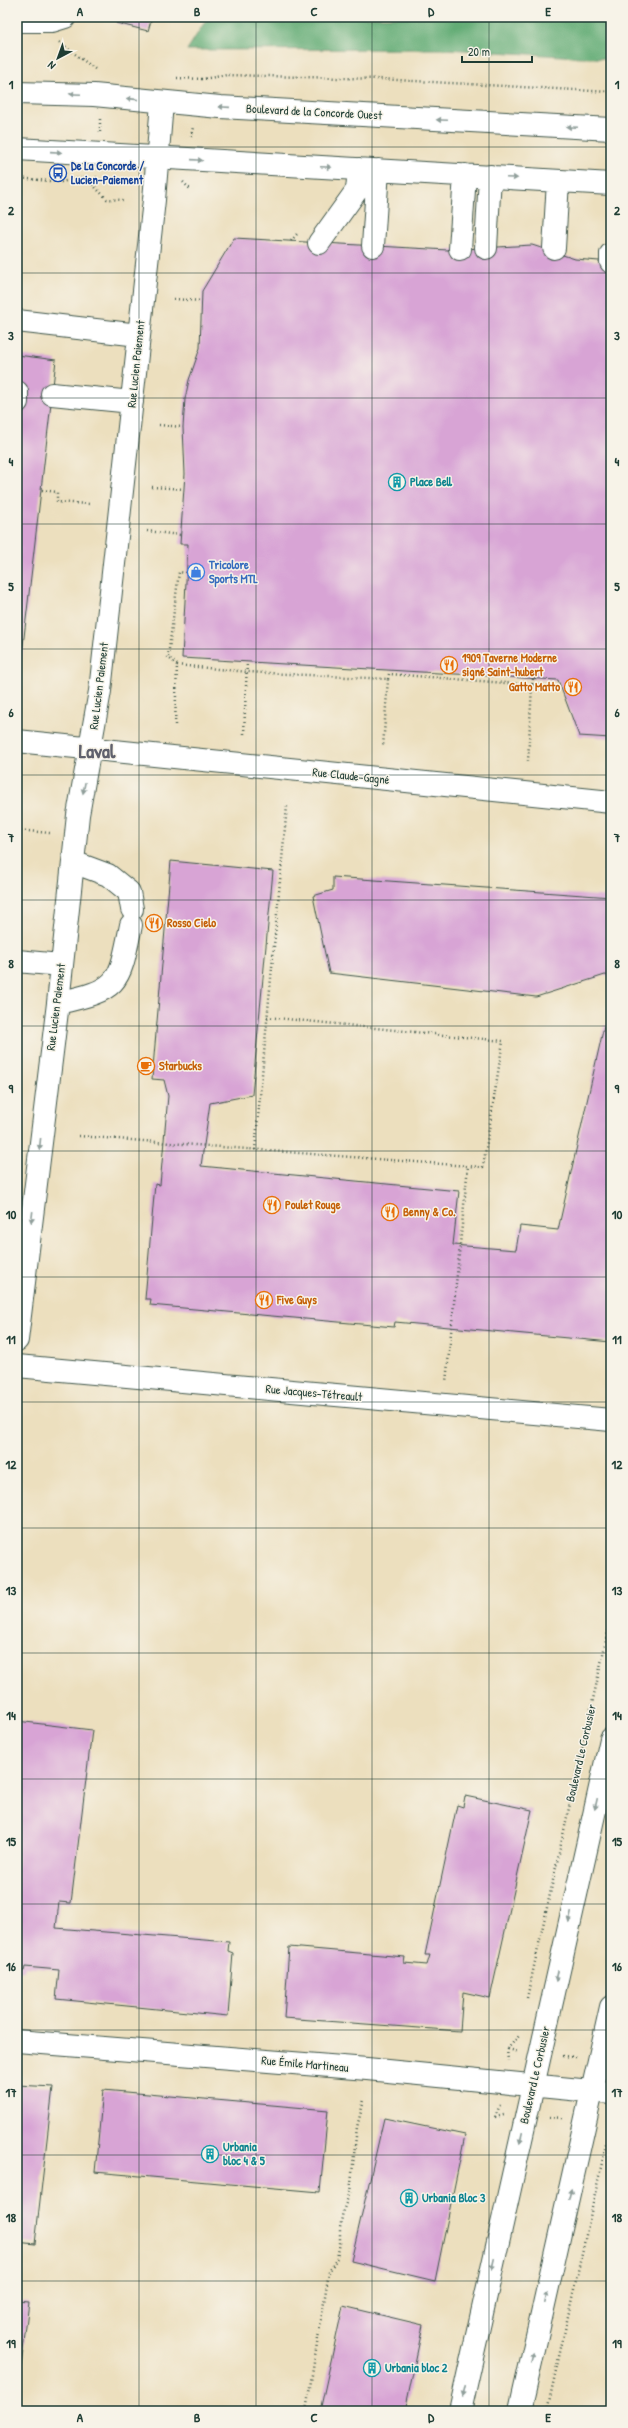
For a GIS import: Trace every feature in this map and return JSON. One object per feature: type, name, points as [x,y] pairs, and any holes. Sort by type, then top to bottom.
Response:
[{"type":"street","points":[[17,21],[52,21],[65,17]]},
{"type":"street","name":"Boulevard de la Concorde Ouest","points":[[17,93],[94,95],[162,103],[611,129]]},
{"type":"street","name":"Rue Lucien Paiement","points":[[17,1340],[58,1003],[78,815],[91,750],[100,691],[158,158],[162,103]]},
{"type":"street","points":[[17,149],[611,184]]},
{"type":"street","points":[[319,243],[357,190],[369,170]]},
{"type":"street","points":[[369,170],[373,246]]},
{"type":"street","points":[[473,249],[477,176]]},
{"type":"street","points":[[554,248],[558,180]]},
{"type":"street","points":[[611,254],[611,262]]},
{"type":"street","points":[[17,321],[139,336]]},
{"type":"street","points":[[17,392],[17,402]]},
{"type":"street","points":[[52,394],[132,402]]},
{"type":"street","name":"Rue Claude-Gagné","points":[[17,741],[91,750],[611,802]]},
{"type":"street","points":[[58,1003],[95,995],[110,986],[122,969],[132,917],[128,892],[108,875],[73,862]]},
{"type":"street","points":[[17,961],[61,965]]},
{"type":"street","name":"Rue Jacques-Tétreault","points":[[17,1366],[611,1420]]},
{"type":"street","name":"Boulevard Le Corbusier","points":[[460,2411],[611,1739]]},
{"type":"street","points":[[520,2411],[586,2121],[602,2092],[611,2007]]},
{"type":"street","name":"Rue Émile Martineau","points":[[17,2041],[367,2069],[602,2092]]},
{"type":"path","points":[[58,41],[95,69],[95,74]]},
{"type":"path","points":[[194,79],[227,75],[379,79],[611,92]]},
{"type":"path","points":[[191,190],[183,182],[197,105]]},
{"type":"path","points":[[100,113],[100,136]]},
{"type":"path","points":[[17,178],[61,182],[89,176]]},
{"type":"path","points":[[98,176],[90,182],[107,199],[123,200]]},
{"type":"path","points":[[174,299],[202,301]]},
{"type":"path","points":[[159,425],[183,427]]},
{"type":"path","points":[[152,487],[183,489]]},
{"type":"path","points":[[42,490],[57,492],[56,502],[90,504]]},
{"type":"path","points":[[147,531],[180,535]]},
{"type":"path","points":[[186,574],[179,572],[168,657],[177,665],[248,672],[388,679]]},
{"type":"path","points":[[244,734],[248,672],[247,662]]},
{"type":"path","points":[[175,725],[177,665]]},
{"type":"path","points":[[450,673],[450,678]]},
{"type":"path","points":[[383,747],[389,674],[560,687]]},
{"type":"path","points":[[528,761],[533,679]]},
{"type":"path","points":[[255,1150],[287,806]]},
{"type":"path","points":[[17,830],[50,833]]},
{"type":"path","points":[[79,1136],[483,1167],[503,1041],[267,1017]]},
{"type":"path","points":[[446,1385],[468,1166]]},
{"type":"path","name":"Boulevard Le Corbusier","points":[[526,2002],[611,1618]]},
{"type":"path","name":"Boulevard Le Corbusier","points":[[507,2049],[517,2040],[521,2029]]},
{"type":"path","points":[[306,2411],[329,2272],[337,2258],[343,2210],[350,2192],[357,2126],[364,2100]]},
{"type":"path","points":[[495,2117],[526,2115],[611,2123],[547,2411]]},
{"type":"green space","points":[[208,17],[611,17],[611,59],[446,49],[187,50]]},
{"type":"building","points":[[117,17],[152,17],[148,31],[116,23]]},
{"type":"building","name":"Place Bell","points":[[234,238],[448,250],[532,245],[575,259],[611,262],[611,738],[579,736],[558,680],[182,658],[188,544],[180,544],[185,474],[183,427],[185,399],[189,380],[200,348],[202,291]]},
{"type":"building","points":[[17,355],[56,360],[18,689],[17,689]]},
{"type":"building","points":[[171,861],[273,871],[252,1095],[210,1103],[201,1166],[459,1191],[453,1245],[516,1250],[520,1226],[558,1230],[604,1026],[611,1023],[611,1342],[395,1322],[394,1327],[150,1305],[151,1299],[145,1299],[155,1184],[160,1185],[168,1096],[164,1080],[152,1079]]},
{"type":"building","points":[[333,877],[611,897],[611,976],[605,975],[536,997],[329,973],[313,896],[333,890]]},
{"type":"building","points":[[17,1721],[92,1730],[71,1903],[59,1902],[56,1928],[229,1942],[228,1951],[233,1953],[228,2016],[56,1999],[59,1970],[25,1967],[24,1971],[17,1970]]},
{"type":"building","points":[[465,1796],[532,1810],[490,1998],[463,1992],[460,2031],[284,2018],[289,1947],[405,1957],[404,1963],[427,1965],[430,1955],[425,1955],[457,1805],[463,1807]]},
{"type":"building","points":[[17,2085],[53,2087],[35,2244],[17,2242]]},
{"type":"building","name":"Urbania bloc 4 & 5","points":[[103,2090],[328,2110],[320,2192],[95,2172]]},
{"type":"building","name":"Urbania Bloc 3","points":[[384,2118],[465,2135],[435,2281],[351,2261]]},
{"type":"building","points":[[17,2301],[29,2302],[18,2391],[17,2391]]},
{"type":"building","name":"Urbania bloc 2","points":[[343,2306],[423,2325],[405,2411],[320,2411]]},
{"type":"place","name":"De La Concorde / Lucien-Paiement","points":[[58,173]]},
{"type":"place","name":"Place Bell","points":[[397,482]]},
{"type":"place","name":"Tricolore Sports MTL","points":[[196,572]]},
{"type":"place","name":"1909 Taverne Moderne signé Saint-hubert","points":[[449,665]]},
{"type":"place","name":"Gatto Matto","points":[[573,687]]},
{"type":"place","name":"Rosso Cielo","points":[[154,923]]},
{"type":"place","name":"Starbucks","points":[[146,1066]]},
{"type":"place","name":"Poulet Rouge","points":[[272,1205]]},
{"type":"place","name":"Benny & Co.","points":[[390,1212]]},
{"type":"place","name":"Five Guys","points":[[264,1300]]},
{"type":"place","name":"Urbania bloc 4 & 5","points":[[210,2154]]},
{"type":"place","name":"Urbania Bloc 3","points":[[409,2198]]},
{"type":"place","name":"Urbania bloc 2","points":[[372,2368]]},
{"type":"district","name":"Laval","points":[[97,751]]}]
